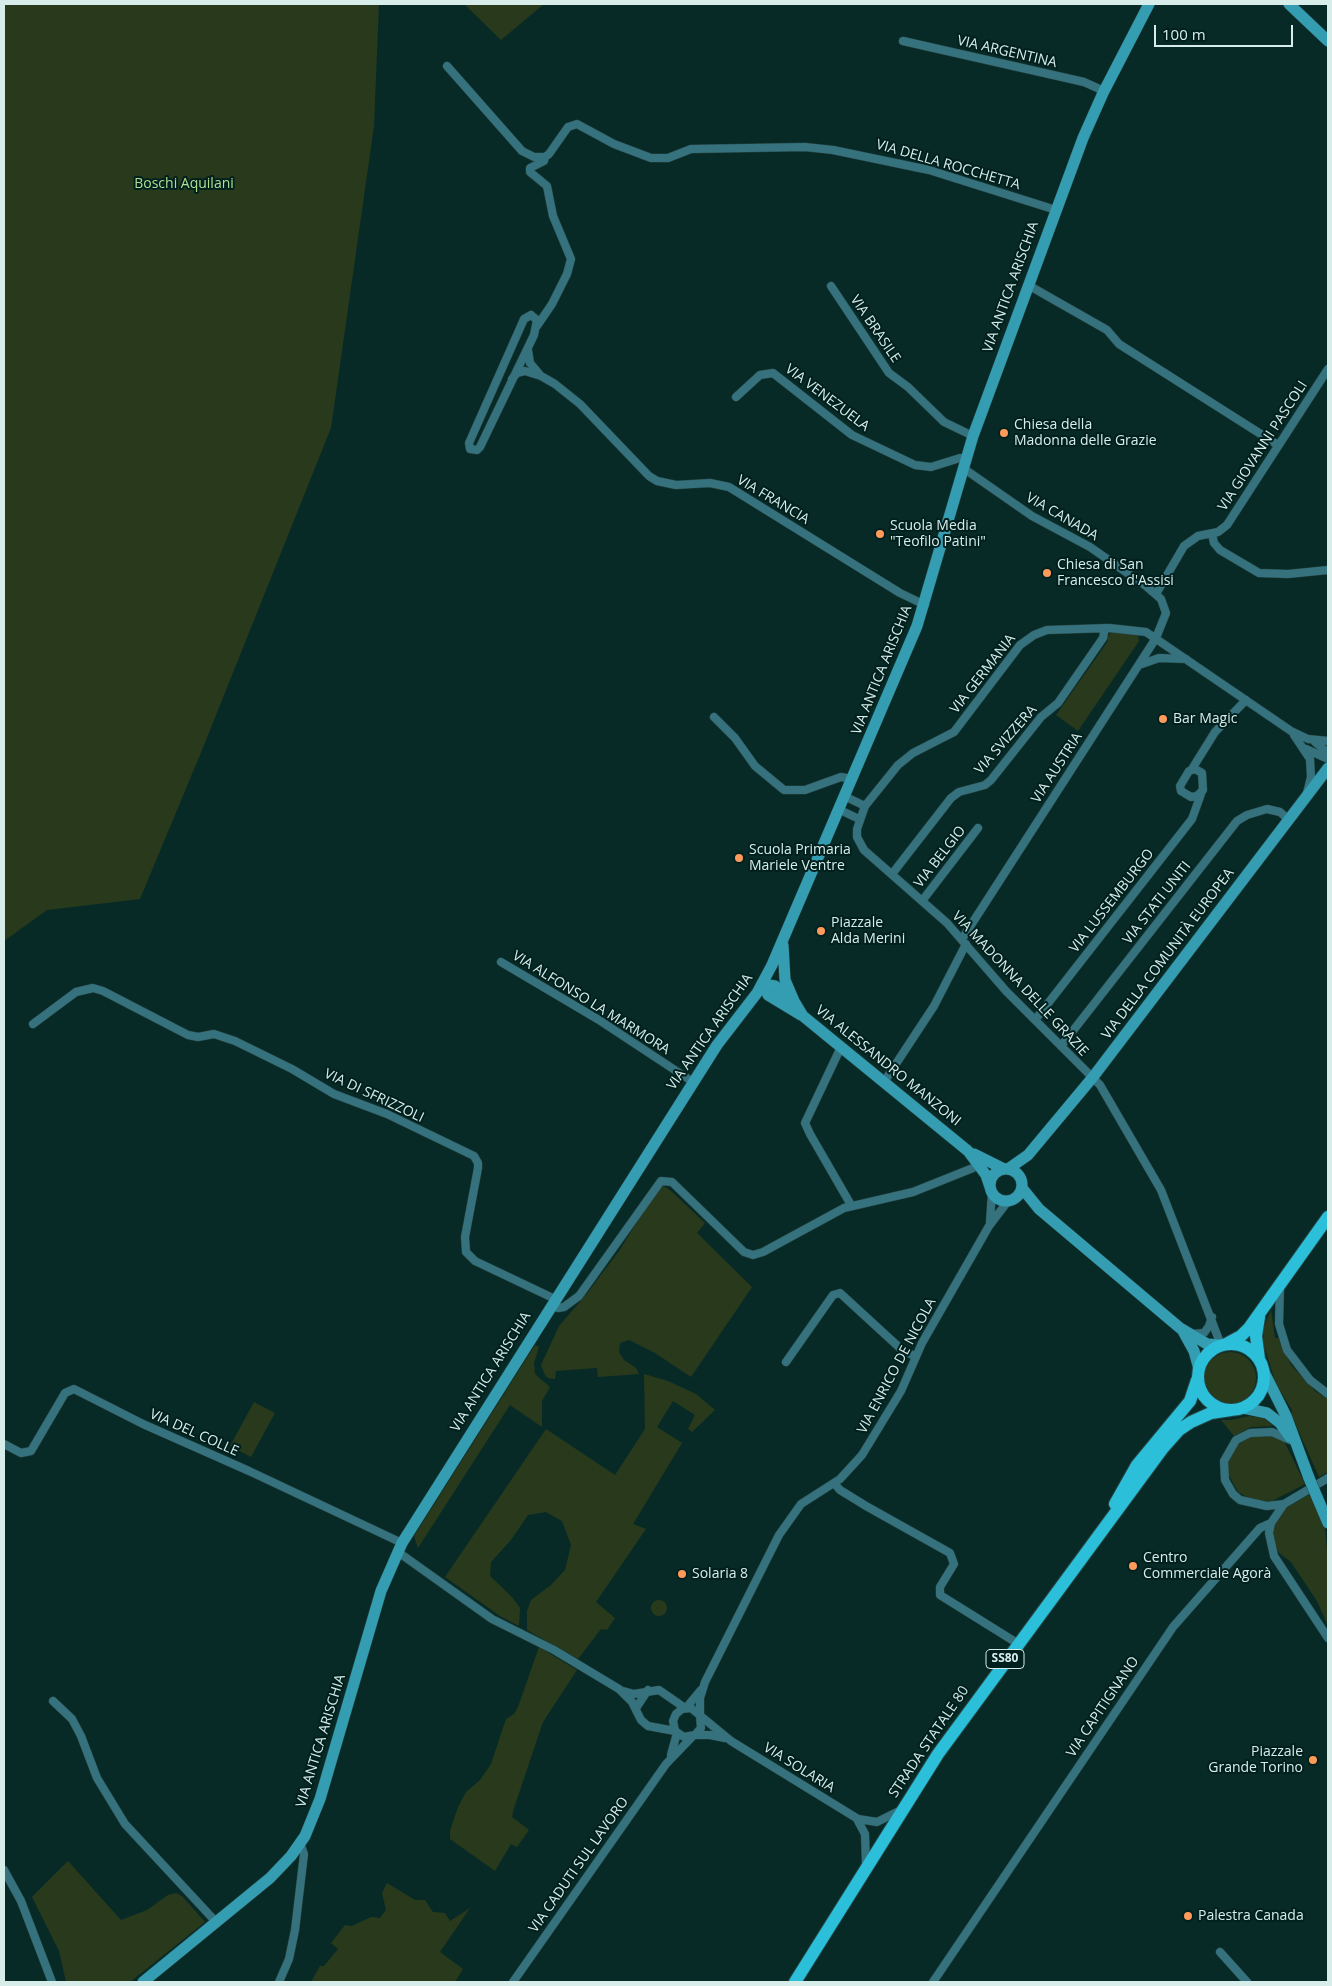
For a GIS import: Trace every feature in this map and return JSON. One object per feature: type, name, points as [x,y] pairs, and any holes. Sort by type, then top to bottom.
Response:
[{"type":"main road","name":"VIA ANTICA ARISCHIA","points":[[143,1982],[270,1878],[300,1843],[316,1810],[373,1616],[400,1547],[716,1045],[762,984],[783,941],[840,810],[925,605],[973,436],[1028,285],[1104,91],[1149,4]]},
{"type":"main road","points":[[1290,4],[1328,42]]},
{"type":"main road","name":"VIA DELLA COMUNITÀ EUROPEA","points":[[1006,1169],[1028,1155],[1093,1077],[1328,768]]},
{"type":"main road","name":"VIA ALESSANDRO MANZONI","points":[[783,941],[783,970],[789,1003],[980,1161],[1006,1169]]},
{"type":"main road","points":[[762,984],[782,990],[789,1003]]},
{"type":"main road","points":[[744,1010],[760,1002],[789,1003]]},
{"type":"main road","name":"VIA DELLA COMUNITÀ EUROPEA","points":[[1022,1184],[1028,1155]]},
{"type":"main road","points":[[980,1161],[991,1189],[998,1199],[1039,1210]]},
{"type":"main road","points":[[991,1189],[994,1175],[1006,1169],[1017,1172],[1022,1184],[1039,1210],[1180,1328],[1210,1345],[1233,1344],[1244,1347],[1261,1366],[1286,1416],[1296,1447],[1328,1522]]},
{"type":"main road","points":[[1009,1201],[1019,1196],[1022,1184]]},
{"type":"main road","name":"SS80","points":[[1198,1370],[1208,1354],[1244,1333],[1328,1217]]},
{"type":"main road","name":"SS80","points":[[1237,1409],[1253,1402],[1260,1393],[1263,1383],[1256,1336],[1261,1310]]},
{"type":"main road","points":[[1180,1328],[1192,1346],[1198,1370],[1199,1386],[1205,1398],[1216,1407],[1263,1411],[1271,1416],[1296,1447]]},
{"type":"main road","name":"STRADA STATALE 80","points":[[1102,1528],[1120,1491],[1137,1465],[1190,1401],[1198,1370]]},
{"type":"main road","name":"STRADA STATALE 80","points":[[795,1982],[902,1808],[946,1742],[1102,1528],[1179,1430],[1206,1415],[1237,1409]]},
{"type":"street","name":"VIA ARGENTINA","points":[[903,41],[1084,82],[1104,91]]},
{"type":"street","points":[[447,66],[522,151],[534,157],[545,157],[544,161],[530,168],[530,172],[547,186],[553,216],[571,259],[567,274],[552,304],[537,326],[480,447],[477,450],[470,449],[469,443],[524,319],[543,312],[552,304]]},
{"type":"street","name":"VIA DELLA ROCCHETTA","points":[[545,157],[568,127],[577,124],[614,144],[651,158],[668,158],[691,149],[805,147],[863,154],[929,170],[1056,210]]},
{"type":"street","points":[[1028,285],[1106,330],[1119,344],[1278,444]]},
{"type":"street","name":"VIA BRASILE","points":[[831,286],[889,372],[908,387],[944,422],[973,436]]},
{"type":"street","points":[[533,315],[537,320],[537,326]]},
{"type":"street","name":"VIA FRANCIA","points":[[529,346],[530,363],[542,376],[580,404],[649,476],[657,481],[676,485],[710,483],[729,487],[900,593],[925,605]]},
{"type":"street","name":"VIA GIOVANNI PASCOLI","points":[[1156,594],[1184,546],[1198,536],[1212,534],[1227,525],[1328,369]]},
{"type":"street","name":"VIA FRANCIA","points":[[512,379],[517,373],[525,371],[542,376]]},
{"type":"street","name":"VIA VENEZUELA","points":[[736,397],[760,375],[773,373],[852,436],[908,462],[931,467],[960,458],[965,464]]},
{"type":"street","name":"VIA CANADA","points":[[965,464],[1048,526],[1090,547],[1156,594],[1166,609]]},
{"type":"street","points":[[1212,534],[1214,543],[1220,550],[1259,573],[1280,575],[1328,570]]},
{"type":"street","name":"VIA AUSTRIA","points":[[884,1082],[934,1006],[964,941],[1156,638],[1164,622],[1166,609]]},
{"type":"street","name":"VIA GERMANIA","points":[[859,819],[866,806],[902,760],[954,732],[1026,639],[1047,630],[1104,628],[1141,631],[1156,638],[1291,731],[1311,739],[1328,742]]},
{"type":"street","name":"VIA SVIZZERA","points":[[892,874],[951,798],[959,792],[985,785],[991,780],[1042,717],[1058,703],[1103,638],[1104,628]]},
{"type":"street","points":[[1138,665],[1158,658],[1188,660]]},
{"type":"street","points":[[1201,794],[1190,797],[1180,788],[1181,784],[1201,757],[1215,732],[1246,700]]},
{"type":"street","points":[[714,718],[735,738],[755,766],[784,790],[805,790],[841,777],[853,779]]},
{"type":"street","name":"VIA GERMANIA","points":[[1291,731],[1304,747],[1314,754],[1328,759]]},
{"type":"street","name":"VIA GERMANIA","points":[[1311,739],[1328,754]]},
{"type":"street","name":"VIA GERMANIA","points":[[1304,747],[1311,767],[1305,799]]},
{"type":"street","name":"VIA LUSSEMBURGO","points":[[1035,1020],[1192,819],[1204,787],[1201,757]]},
{"type":"street","points":[[1192,770],[1198,769],[1202,773]]},
{"type":"street","points":[[846,796],[866,806]]},
{"type":"street","name":"VIA STATI UNITI","points":[[1061,1046],[1237,821],[1247,815],[1267,809],[1280,812],[1289,820]]},
{"type":"street","points":[[840,810],[859,819]]},
{"type":"street","name":"VIA MADONNA DELLE GRAZIE","points":[[859,819],[856,835],[860,844],[875,861],[892,874],[964,941],[993,977],[1093,1077],[1105,1093],[1161,1190],[1212,1317],[1221,1345]]},
{"type":"street","name":"VIA BELGIO","points":[[922,901],[978,828]]},
{"type":"street","name":"VIA ALFONSO LA MARMORA","points":[[500,962],[599,1020],[693,1082]]},
{"type":"street","name":"VIA DI SFRIZZOLI","points":[[33,1024],[76,992],[92,988],[103,991],[188,1035],[198,1037],[214,1034],[235,1041],[292,1069],[334,1094],[387,1114],[474,1156],[478,1163],[478,1168],[465,1237],[466,1252],[475,1262],[553,1302]]},
{"type":"street","points":[[841,1047],[805,1122],[810,1134],[852,1205]]},
{"type":"street","points":[[553,1302],[558,1308],[564,1307],[578,1296],[661,1181],[672,1182],[749,1254],[763,1252],[852,1205],[913,1192],[939,1183],[980,1161]]},
{"type":"street","name":"VIA ENRICO DE NICOLA","points":[[989,1226],[993,1209],[991,1189]]},
{"type":"street","name":"VIA ENRICO DE NICOLA","points":[[700,1716],[700,1698],[706,1682],[770,1550],[785,1524],[804,1501],[848,1472],[862,1455],[901,1391],[916,1357],[989,1226],[1009,1201]]},
{"type":"street","points":[[1282,1279],[1278,1318],[1284,1343],[1299,1368],[1310,1380],[1328,1394]]},
{"type":"street","points":[[786,1362],[832,1295],[840,1293],[903,1350],[916,1357]]},
{"type":"street","points":[[1191,1334],[1204,1333],[1212,1317]]},
{"type":"street","name":"VIA DEL COLLE","points":[[4,1444],[21,1453],[31,1451],[65,1393],[74,1389],[142,1424],[264,1478],[400,1547],[492,1619],[579,1664],[619,1689]]},
{"type":"street","points":[[1284,1504],[1267,1506],[1240,1500],[1233,1494],[1225,1480],[1224,1461],[1230,1446],[1242,1436],[1250,1433],[1272,1432],[1287,1437],[1296,1447]]},
{"type":"street","name":"VIA CAPITIGNANO","points":[[933,1982],[1173,1627],[1260,1528],[1271,1523],[1284,1504],[1328,1478]]},
{"type":"street","points":[[834,1483],[840,1490],[866,1506],[950,1553],[954,1564],[940,1587],[940,1595],[1017,1643]]},
{"type":"street","points":[[1271,1523],[1269,1541],[1274,1556],[1328,1638]]},
{"type":"street","name":"VIA ENRICO DE NICOLA","points":[[685,1708],[694,1700],[706,1682]]},
{"type":"street","points":[[619,1689],[634,1694],[648,1690],[662,1692],[685,1708],[694,1710],[700,1716],[701,1728],[694,1736],[684,1737],[676,1732],[648,1726],[640,1718],[636,1708],[619,1689]]},
{"type":"street","points":[[636,1708],[648,1690]]},
{"type":"street","points":[[52,1701],[72,1719],[81,1736],[97,1778],[125,1824],[217,1923]]},
{"type":"street","points":[[676,1732],[673,1718],[685,1708]]},
{"type":"street","name":"VIA SOLARIA","points":[[700,1716],[731,1741],[853,1816],[867,1822],[877,1822],[889,1818],[902,1808]]},
{"type":"street","name":"VIA CADUTI SUL LAVORO","points":[[513,1982],[666,1764],[675,1745],[676,1732]]},
{"type":"street","name":"VIA SOLARIA","points":[[694,1736],[710,1735],[731,1741]]},
{"type":"street","name":"VIA CADUTI SUL LAVORO","points":[[666,1764],[694,1736]]},
{"type":"street","name":"VIA SOLARIA","points":[[853,1816],[860,1822],[865,1834],[866,1866]]},
{"type":"street","points":[[279,1982],[289,1958],[296,1930],[304,1854],[300,1843]]},
{"type":"street","points":[[4,1870],[22,1900],[52,1982]]},
{"type":"street","points":[[1220,1952],[1247,1982]]},
{"type":"green space","name":"Boschi Aquilani","points":[[4,4],[379,4],[374,126],[331,428],[140,899],[47,910],[4,941]]},
{"type":"green space","points":[[464,4],[544,4],[501,40]]},
{"type":"green space","points":[[1137,630],[1139,641],[1078,731],[1056,715],[1108,641],[1106,639],[1112,631]]},
{"type":"green space","points":[[663,1186],[671,1191],[705,1223],[697,1233],[752,1287],[691,1377],[655,1353],[629,1340],[620,1343],[619,1352],[624,1360],[636,1368],[639,1374],[598,1377],[597,1368],[556,1371],[555,1379],[548,1378],[541,1365],[559,1326],[585,1296],[619,1251],[657,1190]]},
{"type":"green space","points":[[1271,1310],[1275,1338],[1278,1338],[1291,1365],[1315,1391],[1328,1399],[1328,1472],[1319,1477],[1292,1416],[1292,1410],[1276,1384],[1264,1345],[1263,1329]]},
{"type":"green space","points":[[535,1345],[539,1347],[534,1363],[535,1374],[550,1387],[542,1401],[542,1427],[510,1405],[418,1548],[414,1536]]},
{"type":"green space","points":[[1230,1352],[1244,1356],[1252,1364],[1256,1378],[1252,1392],[1244,1400],[1230,1404],[1216,1400],[1208,1392],[1204,1378],[1208,1364],[1216,1356]]},
{"type":"green space","points":[[644,1374],[668,1381],[696,1394],[715,1410],[692,1432],[688,1429],[695,1415],[673,1401],[657,1427],[682,1443],[633,1524],[646,1529],[596,1602],[615,1618],[607,1630],[601,1629],[578,1659],[527,1630],[527,1611],[531,1600],[551,1585],[565,1570],[571,1545],[562,1521],[546,1512],[528,1515],[511,1540],[491,1562],[490,1576],[512,1597],[520,1608],[519,1626],[500,1616],[445,1577],[546,1429],[615,1475],[645,1429]]},
{"type":"green space","points":[[254,1402],[275,1413],[251,1457],[230,1446]]},
{"type":"green space","points":[[1249,1416],[1264,1418],[1273,1426],[1251,1427],[1234,1436],[1221,1420],[1232,1420]]},
{"type":"green space","points":[[1252,1435],[1274,1435],[1284,1441],[1305,1484],[1272,1501],[1252,1500],[1238,1492],[1227,1472],[1227,1460],[1234,1447]]},
{"type":"green space","points":[[1310,1494],[1325,1529],[1328,1559],[1328,1626],[1317,1601],[1291,1562],[1278,1552],[1273,1536],[1275,1524],[1286,1508]]},
{"type":"green space","points":[[659,1600],[667,1608],[659,1616],[651,1608]]},
{"type":"green space","points":[[539,1647],[577,1670],[543,1722],[514,1808],[512,1817],[529,1830],[517,1847],[511,1844],[495,1871],[450,1839],[450,1831],[458,1807],[466,1792],[480,1780],[491,1764],[506,1719],[514,1714],[518,1707]]},
{"type":"green space","points":[[68,1861],[121,1920],[147,1910],[168,1895],[176,1893],[182,1896],[205,1922],[130,1982],[66,1982],[59,1951],[32,1897]]},
{"type":"green space","points":[[387,1883],[415,1900],[425,1900],[433,1912],[445,1913],[450,1921],[470,1908],[440,1952],[463,1969],[455,1982],[311,1982],[320,1966],[324,1966],[338,1949],[331,1943],[345,1925],[352,1926],[371,1917],[380,1918],[386,1910],[382,1893]]},
{"type":"place","name":"Chiesa della Madonna delle Grazie","points":[[1004,433]]},
{"type":"place","name":"Scuola Media \"Teofilo Patini\"","points":[[880,534]]},
{"type":"place","name":"Chiesa di San Francesco d'Assisi","points":[[1047,573]]},
{"type":"place","name":"Bar Magic","points":[[1163,719]]},
{"type":"place","name":"Scuola Primaria Mariele Ventre","points":[[739,858]]},
{"type":"place","name":"Piazzale Alda Merini","points":[[821,931]]},
{"type":"place","name":"Centro Commerciale Agorà","points":[[1133,1566]]},
{"type":"place","name":"Solaria 8","points":[[682,1574]]},
{"type":"place","name":"Piazzale Grande Torino","points":[[1313,1760]]},
{"type":"place","name":"Palestra Canada","points":[[1188,1916]]}]
